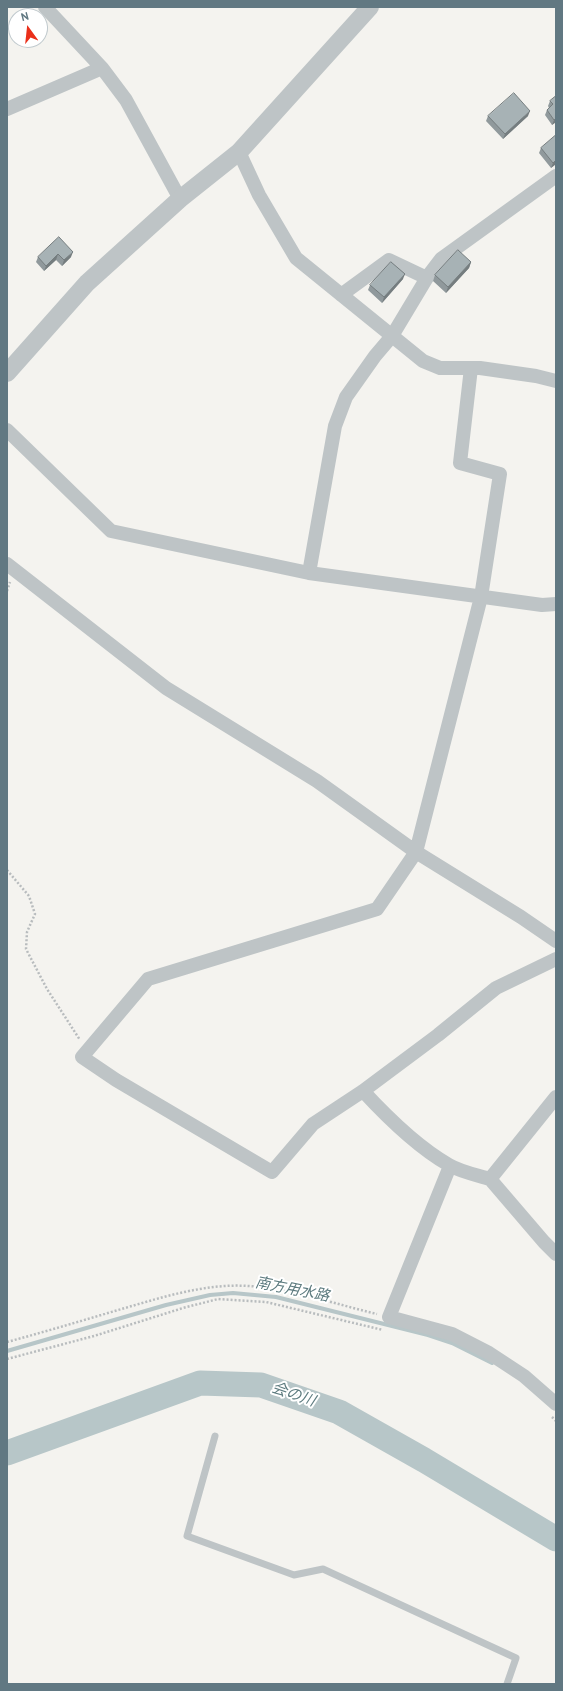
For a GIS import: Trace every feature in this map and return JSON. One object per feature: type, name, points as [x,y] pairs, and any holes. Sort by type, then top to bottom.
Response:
[{"type":"street","points":[[45,7],[102,68],[126,100],[180,199]]},
{"type":"street","points":[[7,373],[87,283],[180,199],[239,152],[370,7]]},
{"type":"street","points":[[7,109],[102,68]]},
{"type":"street","points":[[239,152],[259,195],[296,258],[424,361],[440,368],[480,368],[536,376],[556,381]]},
{"type":"street","points":[[309,573],[335,426],[346,397],[375,356],[392,336],[427,278],[441,259],[554,181]]},
{"type":"street","points":[[341,295],[389,260],[427,278]]},
{"type":"street","points":[[470,368],[460,463],[500,474],[481,597],[416,852],[377,909],[148,979],[82,1057],[116,1080],[272,1172],[313,1124],[363,1091],[438,1035],[496,988],[556,959]]},
{"type":"street","points":[[7,430],[111,531],[309,573],[542,605],[556,604]]},
{"type":"street","points":[[7,564],[166,688],[317,781],[416,852],[521,917],[556,941]]},
{"type":"street","points":[[363,1091],[379,1108],[416,1141],[450,1166],[490,1179],[556,1254]]},
{"type":"street","points":[[490,1179],[556,1097]]},
{"type":"street","points":[[450,1166],[387,1324],[452,1334],[489,1354],[524,1376],[552,1408]]},
{"type":"lane","points":[[215,1436],[187,1536],[294,1575],[323,1569],[516,1658],[507,1684]]},
{"type":"path","points":[[7,870],[29,896],[35,914],[27,932],[26,949],[47,989],[87,1050]]},
{"type":"path","points":[[7,1342],[144,1302],[198,1289],[219,1287],[248,1286],[271,1288],[387,1324]]},
{"type":"path","points":[[7,1359],[94,1336],[183,1308],[218,1300],[266,1302],[387,1324]]},
{"type":"path","points":[[552,1408],[556,1421]]},
{"type":"building","points":[[514,93],[530,111],[505,134],[488,116]]},
{"type":"building","points":[[556,96],[556,118],[554,120],[547,110],[553,104],[550,101]]},
{"type":"building","points":[[556,135],[556,160],[553,163],[541,148]]},
{"type":"building","points":[[59,237],[73,252],[64,260],[58,254],[46,266],[38,257]]},
{"type":"building","points":[[458,250],[471,262],[448,287],[435,275]]},
{"type":"building","points":[[391,262],[405,274],[384,297],[370,285]]},
{"type":"waterway","name":"南方用水路","points":[[7,1351],[166,1305],[210,1295],[233,1293],[276,1297],[428,1335],[452,1343],[492,1363]]},
{"type":"waterway","name":"会の川","points":[[7,1453],[200,1383],[261,1385],[339,1412],[424,1460],[556,1539]]}]
